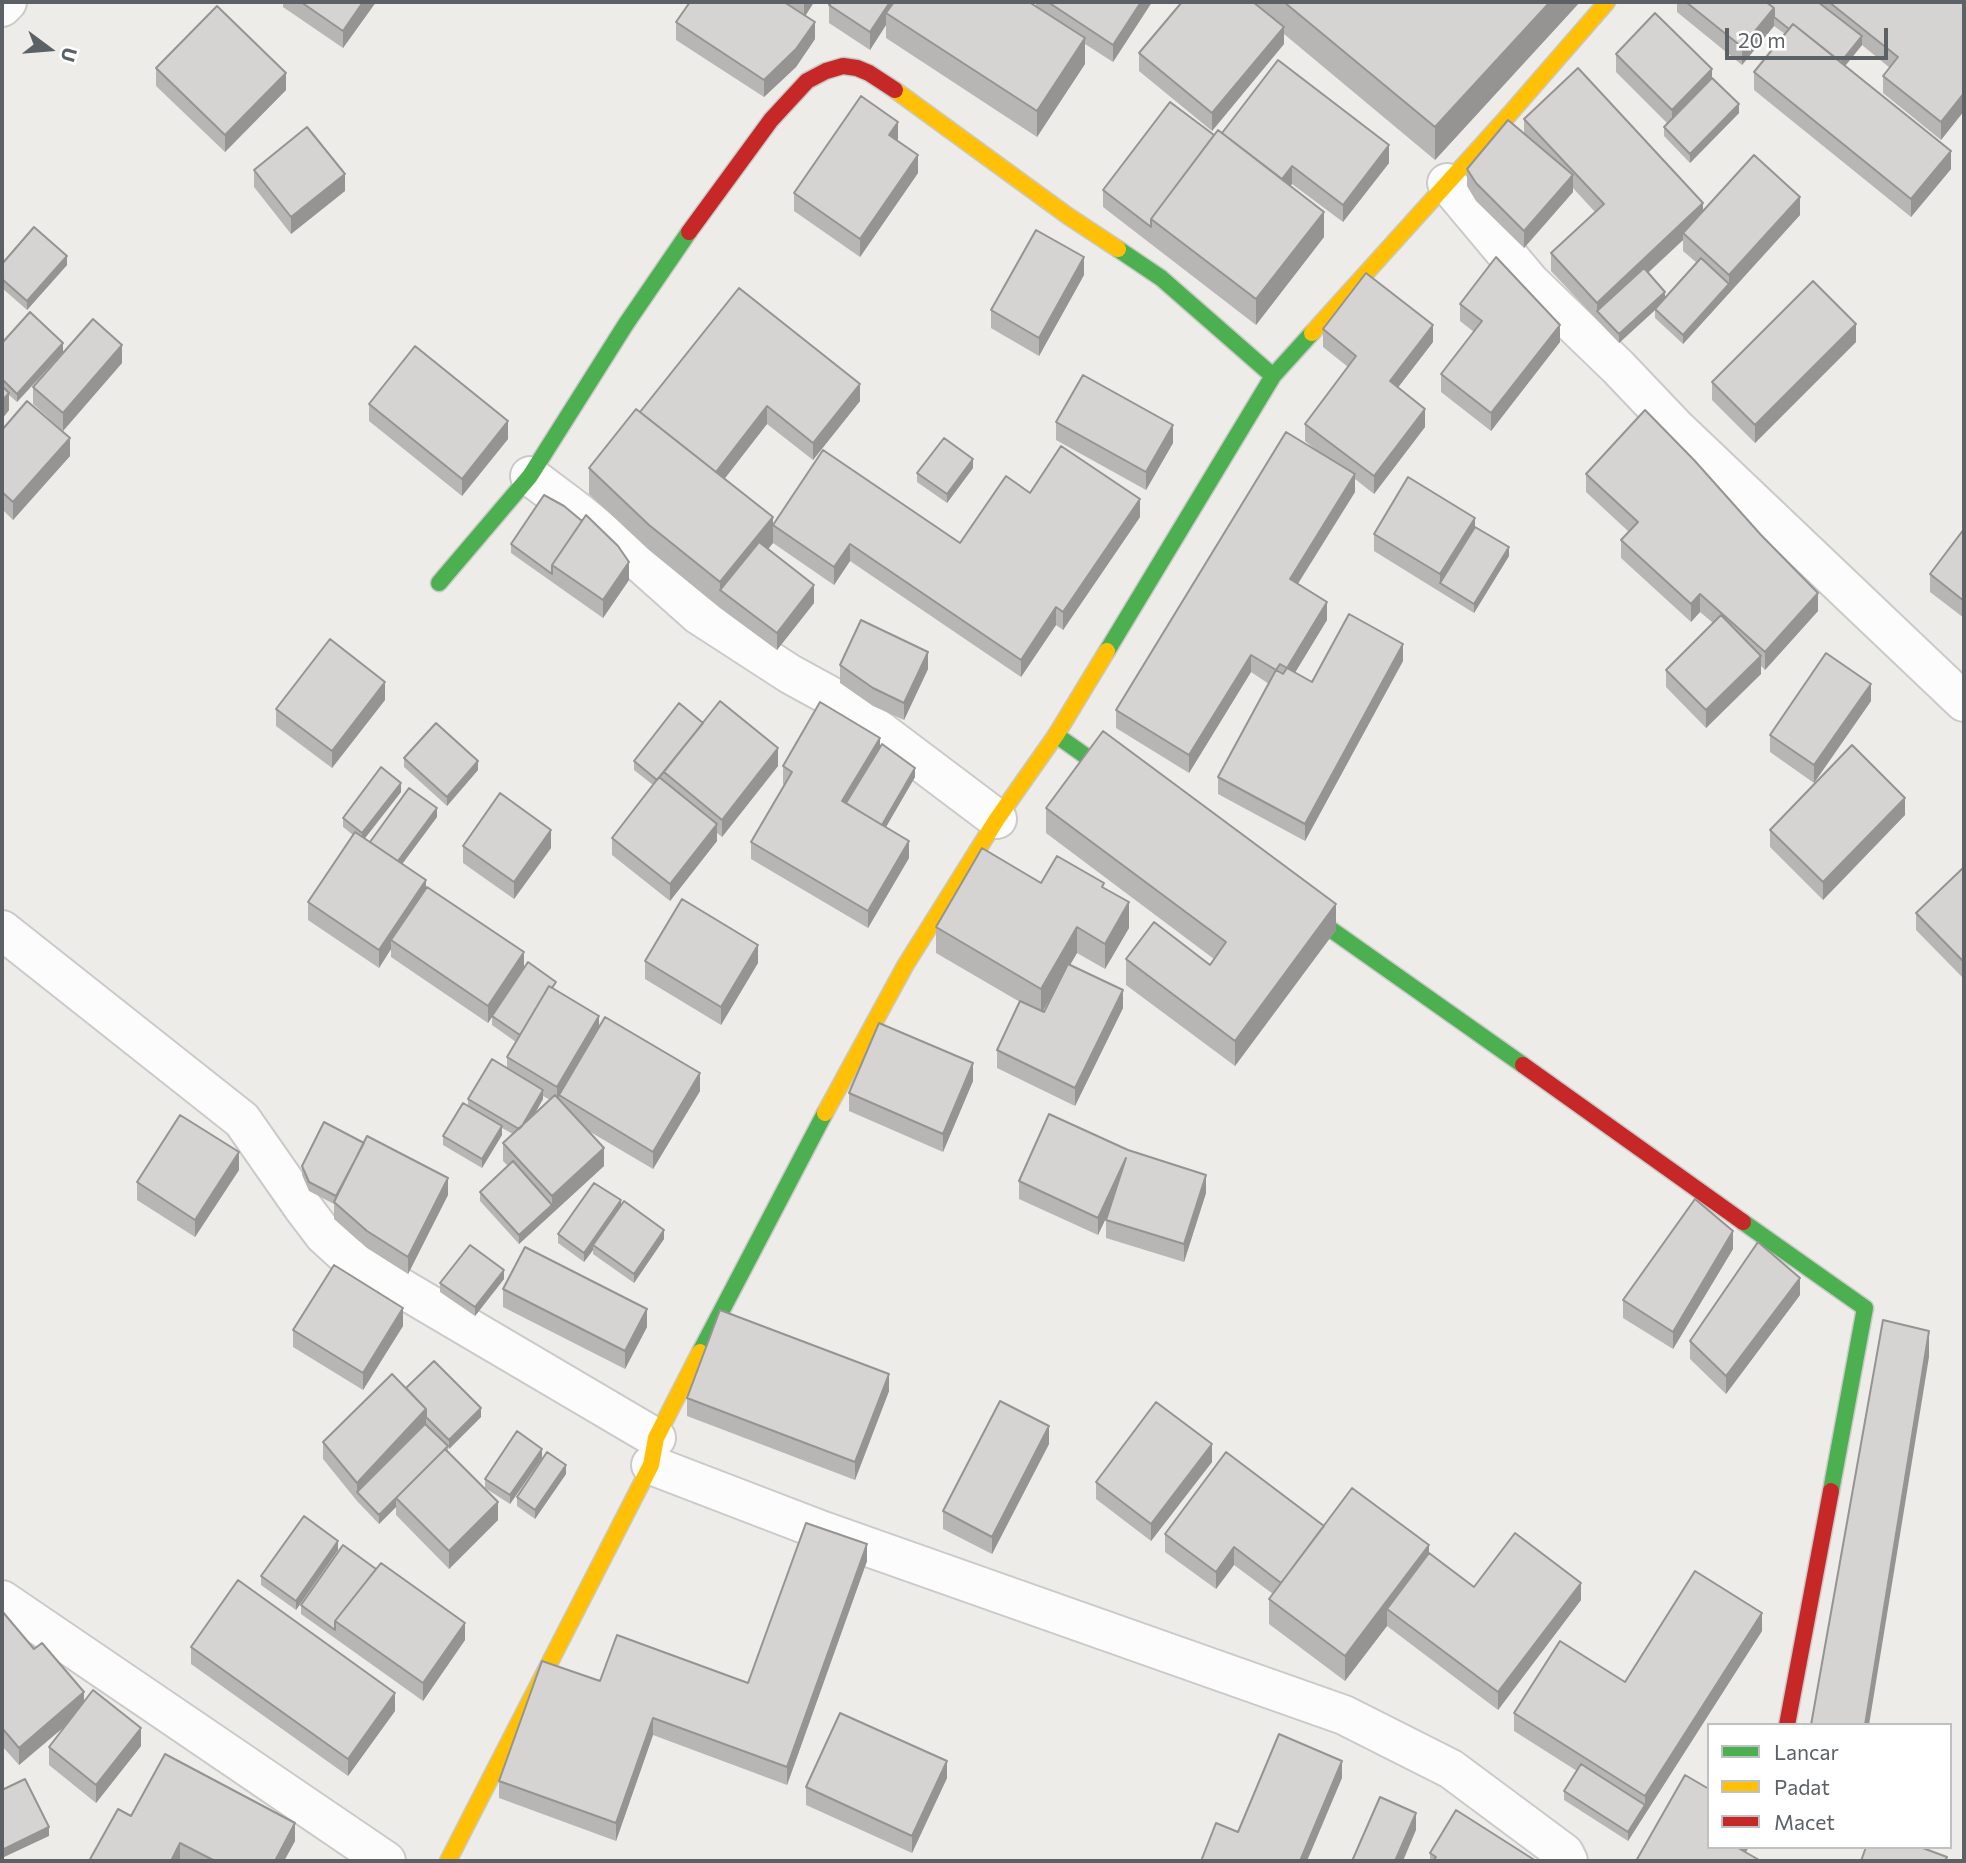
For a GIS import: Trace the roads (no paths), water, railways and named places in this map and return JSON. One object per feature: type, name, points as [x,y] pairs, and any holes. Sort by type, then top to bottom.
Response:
[{"type":"street","points":[[2,7],[7,2]]},
{"type":"street","points":[[457,1858],[654,1451],[839,1087],[905,966],[997,819],[1056,735],[1273,376],[1607,2]]},
{"type":"street","points":[[439,583],[530,476],[626,324],[700,215],[771,120],[807,81],[843,66],[869,73],[895,90],[1068,216],[1161,278],[1273,376]]},
{"type":"street","points":[[1447,183],[1530,282],[1618,367],[1676,428],[1964,702]]},
{"type":"street","points":[[530,476],[632,556],[699,615],[790,674],[843,703],[997,819]]},
{"type":"street","points":[[1056,735],[1135,791]]},
{"type":"street","points":[[1284,896],[1865,1308],[1787,1723]]},
{"type":"street","points":[[3,933],[242,1120],[324,1235],[347,1256],[654,1451],[823,1531],[1344,1715],[1451,1769],[1564,1853],[1568,1861]]},
{"type":"street","points":[[2,1600],[386,1861]]}]
